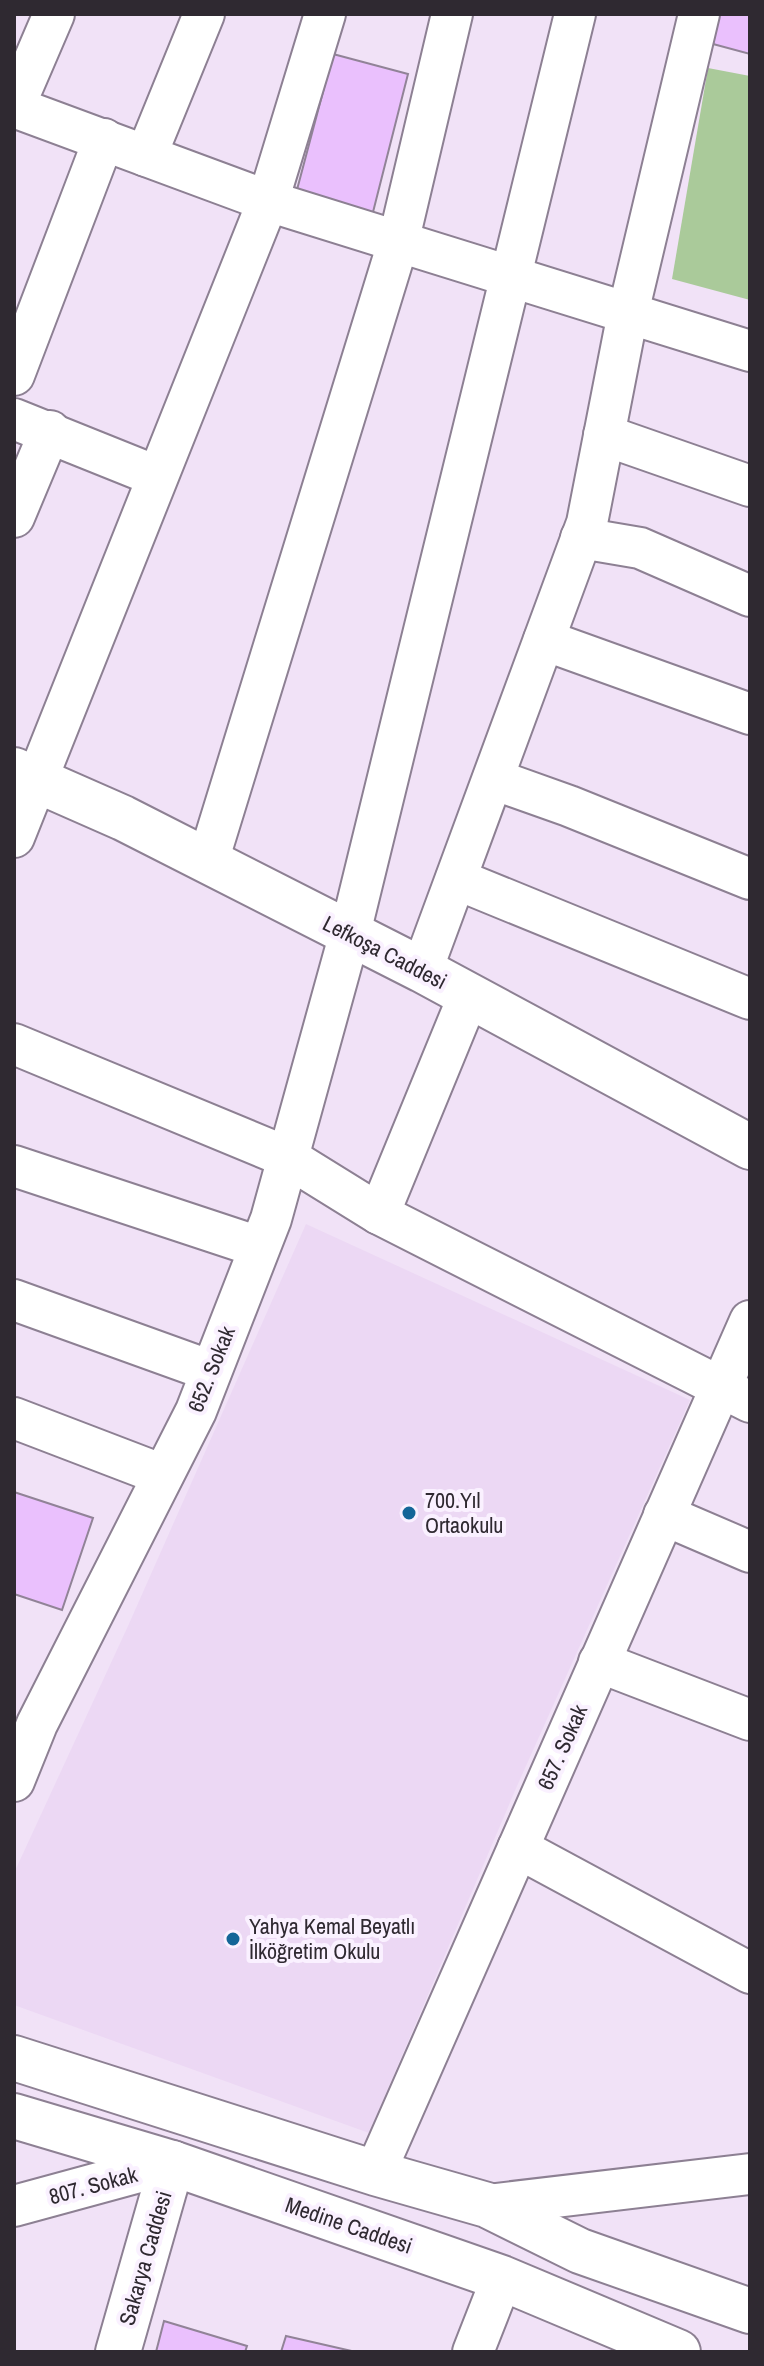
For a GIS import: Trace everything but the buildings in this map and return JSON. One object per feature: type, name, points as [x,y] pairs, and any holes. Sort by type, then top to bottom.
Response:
[{"type":"street","points":[[54,14],[14,107],[268,201],[750,351]]},
{"type":"street","points":[[146,156],[204,14]]},
{"type":"street","points":[[14,837],[26,776],[156,476],[268,201],[325,14]]},
{"type":"street","points":[[208,861],[398,243],[452,14]]},
{"type":"street","name":"652. Sokak","points":[[14,1781],[25,1720],[196,1411],[271,1219],[350,933],[575,14]]},
{"type":"street","points":[[422,970],[587,523],[628,313],[699,14]]},
{"type":"street","points":[[14,375],[104,139]]},
{"type":"street","points":[[14,517],[32,425],[156,476]]},
{"type":"street","points":[[604,435],[750,486]]},
{"type":"street","points":[[581,538],[640,548],[750,596]]},
{"type":"street","points":[[544,640],[750,714]]},
{"type":"street","name":"Lefkoşa Caddesi","points":[[26,776],[123,818],[350,933],[750,1147]]},
{"type":"street","points":[[493,779],[750,879]]},
{"type":"street","points":[[456,879],[750,999]]},
{"type":"street","points":[[379,1214],[469,995]]},
{"type":"street","points":[[14,1044],[287,1157],[379,1214],[735,1395]]},
{"type":"street","points":[[14,1166],[259,1247]]},
{"type":"street","points":[[14,1300],[211,1371]]},
{"type":"street","name":"657. Sokak","points":[[375,2173],[664,1515],[735,1395],[750,1321]]},
{"type":"street","points":[[14,1418],[163,1475]]},
{"type":"street","points":[[664,1515],[750,1552]]},
{"type":"street","points":[[599,1662],[750,1720]]},
{"type":"street","points":[[518,1848],[750,1973]]},
{"type":"street","points":[[14,2058],[375,2173],[487,2205],[580,2251],[750,2311]]},
{"type":"street","name":"Medine Caddesi","points":[[14,2116],[172,2163],[502,2278],[678,2352]]},
{"type":"street","name":"807. Sokak","points":[[14,2206],[172,2163]]},
{"type":"street","name":"Sakarya Caddesi","points":[[118,2352],[172,2163]]},
{"type":"street","points":[[487,2205],[750,2174]]},
{"type":"street","points":[[473,2352],[502,2278]]},
{"type":"shaded area","points":[[306,1224],[690,1400],[517,1786],[369,2133],[14,2005],[14,1873],[128,1626]]},
{"type":"green space","points":[[708,68],[750,76],[750,300],[672,279]]},
{"type":"place","name":"700.Yıl Ortaokulu","points":[[409,1513]]},
{"type":"place","name":"Yahya Kemal Beyatlı İlköğretim Okulu","points":[[233,1939]]}]
